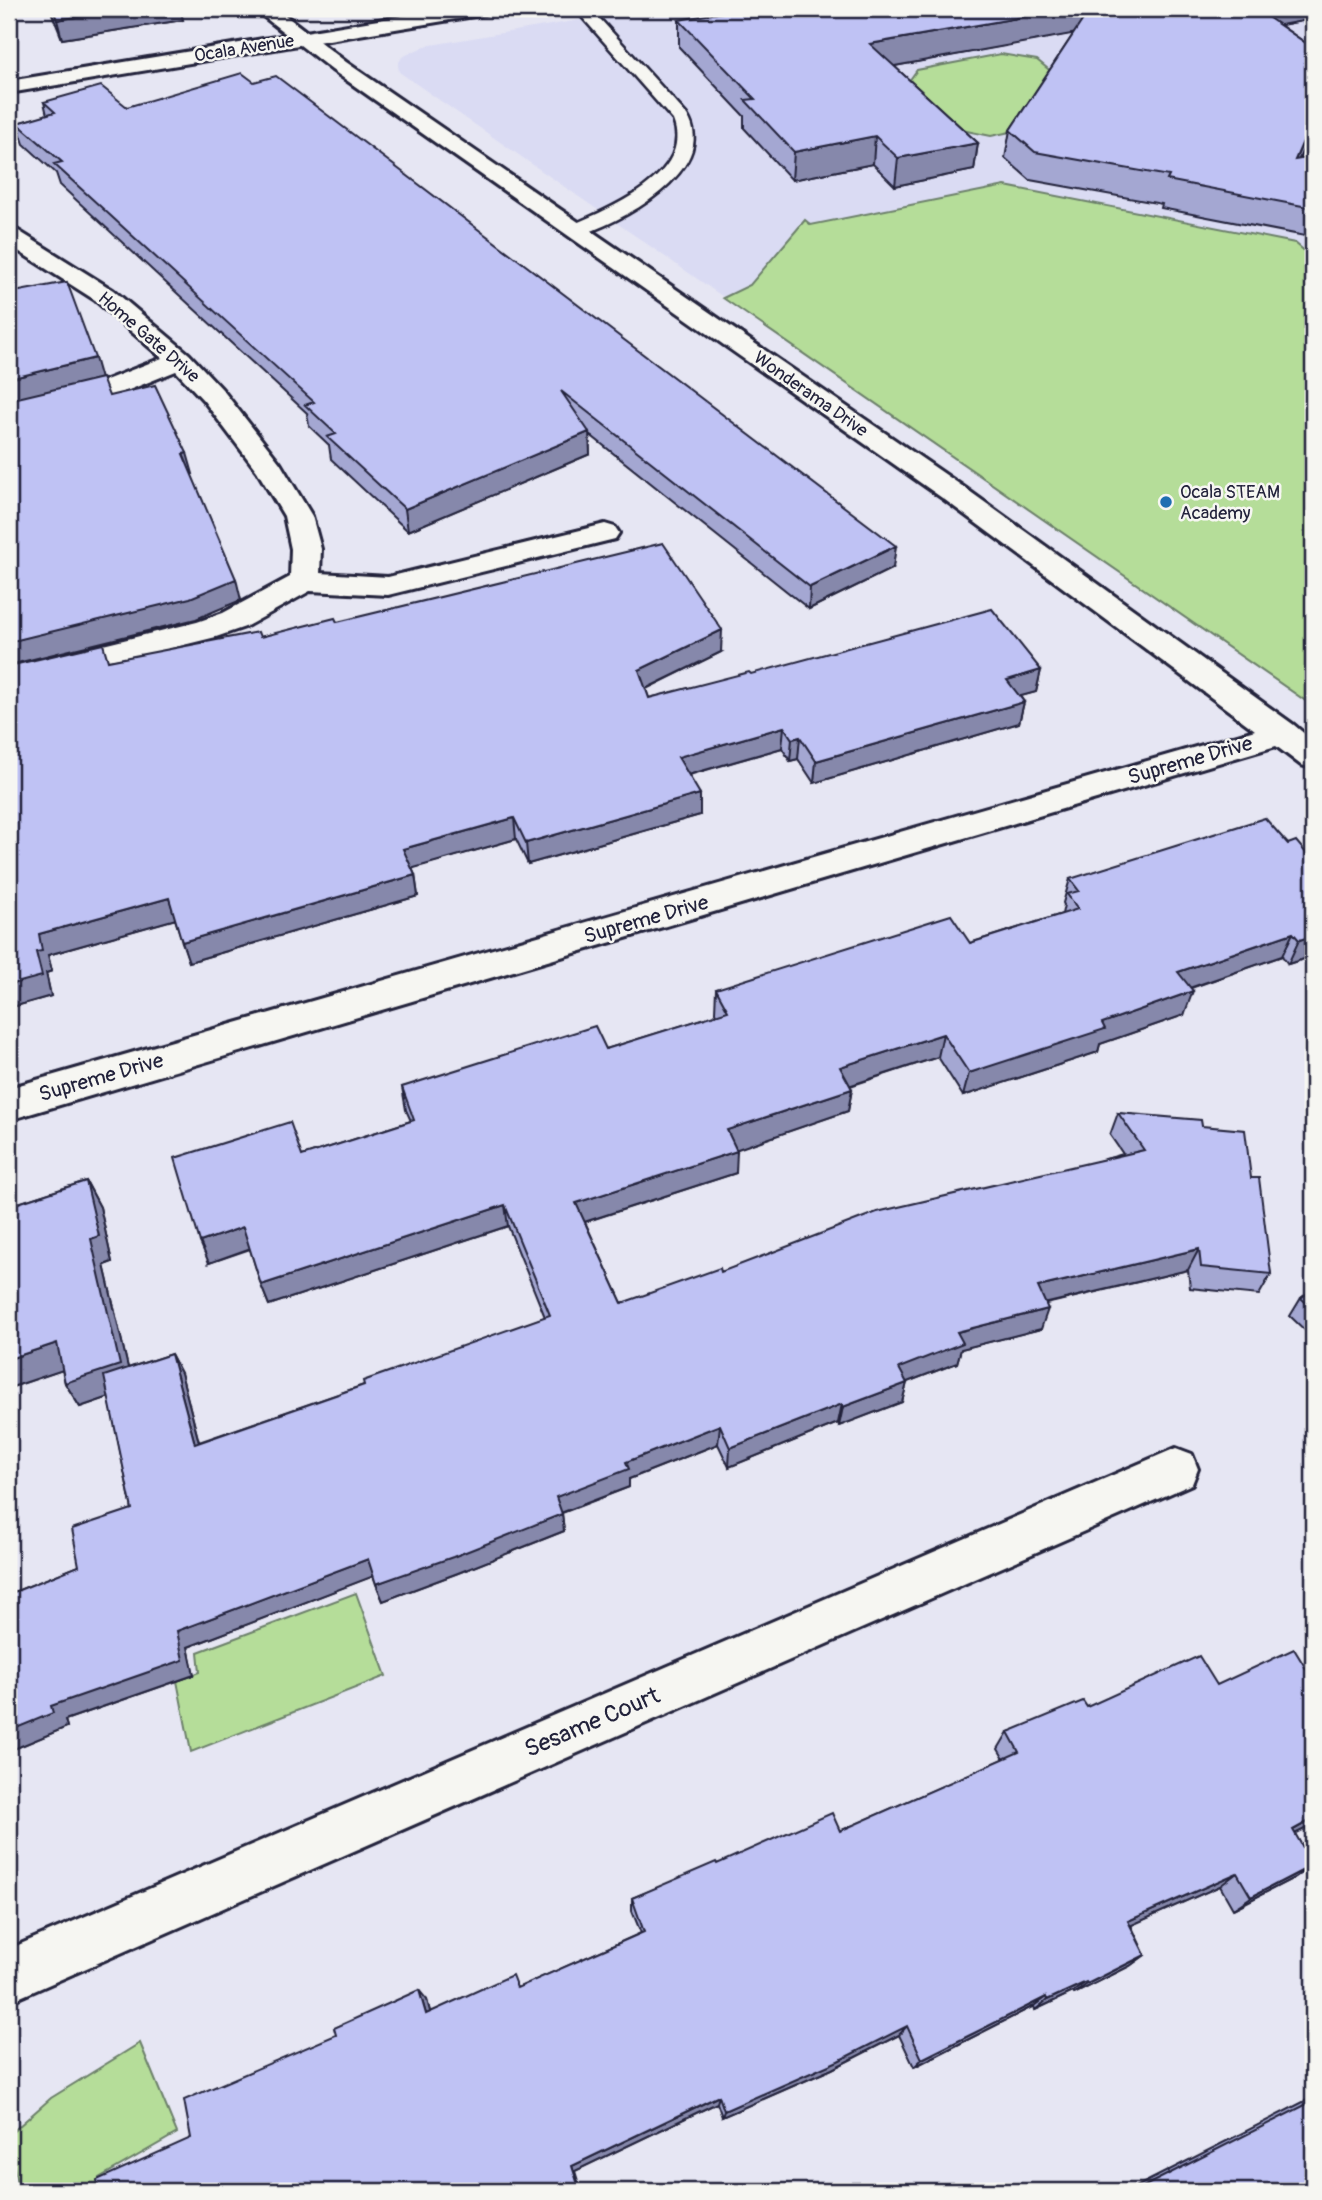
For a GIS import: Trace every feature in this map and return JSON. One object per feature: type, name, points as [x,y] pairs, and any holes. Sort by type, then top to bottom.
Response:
[{"type":"street","name":"Wonderama Drive","points":[[264,9],[302,39],[954,494],[1313,757]]},
{"type":"street","name":"Ocala Avenue","points":[[9,87],[480,9]]},
{"type":"street","name":"Home Gate Drive","points":[[9,235],[104,295],[180,359],[213,394],[298,516],[306,549],[305,581]]},
{"type":"street","points":[[9,413],[104,390],[180,359]]},
{"type":"street","points":[[9,678],[205,630],[234,620],[305,581],[387,586],[605,533]]},
{"type":"street","name":"Supreme Drive","points":[[9,1104],[1283,733]]},
{"type":"street","name":"Sesame Court","points":[[9,1976],[1176,1469]]},
{"type":"lane","points":[[576,230],[632,205],[669,174],[682,155],[686,135],[681,119],[583,9]]},
{"type":"shaded area","name":"Ocala STEAM Academy","points":[[645,9],[1313,9],[1313,706],[399,72],[398,64],[402,57],[425,46]]},
{"type":"green space","points":[[1001,54],[1037,60],[1091,104],[1082,117],[991,136],[947,127],[904,88],[917,70]]},
{"type":"green space","points":[[1005,186],[1295,243],[1313,258],[1313,706],[723,298],[750,285],[805,220],[811,225]]},
{"type":"green space","points":[[356,1593],[386,1676],[191,1752],[177,1681],[200,1672],[198,1652]]},
{"type":"green space","points":[[140,2043],[177,2133],[99,2178],[102,2191],[18,2191],[9,2135],[51,2098]]},
{"type":"building","points":[[53,9],[127,9],[57,20]]},
{"type":"building","points":[[740,9],[1068,9],[870,44],[978,143],[898,158],[875,136],[794,152],[745,100],[755,99],[679,20]]},
{"type":"building","points":[[1090,9],[1256,9],[1313,48],[1313,118],[1295,160],[1313,157],[1313,208],[1167,180],[1169,176],[1035,152],[1010,130]]},
{"type":"building","points":[[242,73],[254,82],[276,76],[896,546],[810,587],[561,391],[589,432],[405,509],[327,437],[336,434],[305,405],[314,402],[54,164],[62,162],[17,123],[55,112],[44,102],[101,86],[127,107]]},
{"type":"building","points":[[67,282],[95,358],[9,379],[9,293]]},
{"type":"building","points":[[102,378],[109,396],[155,385],[187,453],[183,454],[236,579],[190,598],[9,642],[9,400]]},
{"type":"building","points":[[663,543],[722,630],[639,670],[649,698],[749,672],[751,674],[992,609],[1041,670],[1007,680],[1024,702],[816,761],[800,737],[792,739],[784,727],[678,757],[700,794],[526,843],[514,818],[403,849],[415,875],[182,942],[169,898],[39,934],[42,951],[36,952],[42,976],[9,985],[9,666],[103,644],[108,661],[258,632],[260,637],[335,618],[337,622]]},
{"type":"building","points":[[1265,818],[1288,844],[1296,841],[1313,861],[1313,936],[1299,940],[1293,933],[1178,972],[1193,991],[1102,1023],[1105,1029],[969,1073],[943,1034],[840,1067],[852,1089],[727,1130],[737,1151],[576,1203],[622,1303],[720,1268],[721,1272],[877,1212],[1144,1150],[1118,1113],[1201,1120],[1202,1126],[1245,1130],[1251,1178],[1259,1178],[1271,1274],[1201,1267],[1199,1249],[1038,1287],[1048,1309],[957,1332],[963,1343],[899,1368],[907,1383],[843,1407],[842,1404],[730,1448],[720,1425],[626,1462],[629,1469],[556,1497],[562,1514],[453,1557],[376,1584],[368,1559],[177,1631],[183,1660],[51,1706],[53,1713],[9,1731],[9,1594],[79,1566],[72,1529],[132,1509],[104,1376],[171,1354],[195,1444],[364,1385],[363,1381],[550,1315],[505,1205],[261,1285],[243,1227],[200,1242],[175,1158],[290,1122],[302,1156],[414,1120],[402,1087],[595,1026],[606,1049],[728,1011],[716,989],[951,915],[970,943],[1078,909],[1067,894],[1079,891],[1070,879]]},
{"type":"building","points":[[86,1181],[99,1236],[91,1239],[120,1365],[65,1383],[57,1343],[9,1359],[9,1206]]},
{"type":"building","points":[[1313,1289],[1313,1309],[1301,1298]]},
{"type":"building","points":[[1294,1649],[1313,1680],[1313,1819],[1293,1830],[1313,1865],[1251,1897],[1237,1873],[1128,1921],[1145,1955],[1087,1984],[1086,1982],[1047,2000],[1046,1997],[922,2059],[907,2026],[838,2061],[724,2111],[719,2096],[572,2166],[580,2191],[99,2191],[97,2180],[191,2138],[184,2100],[336,2035],[334,2028],[419,1990],[426,2014],[512,1975],[517,1988],[644,1932],[632,1898],[832,1813],[840,1831],[1019,1752],[1008,1732],[1083,1701],[1087,1707],[1199,1656],[1217,1685]]},
{"type":"building","points":[[1313,2101],[1313,2191],[1135,2191]]},
{"type":"place","name":"Ocala STEAM Academy","points":[[1166,502]]}]
